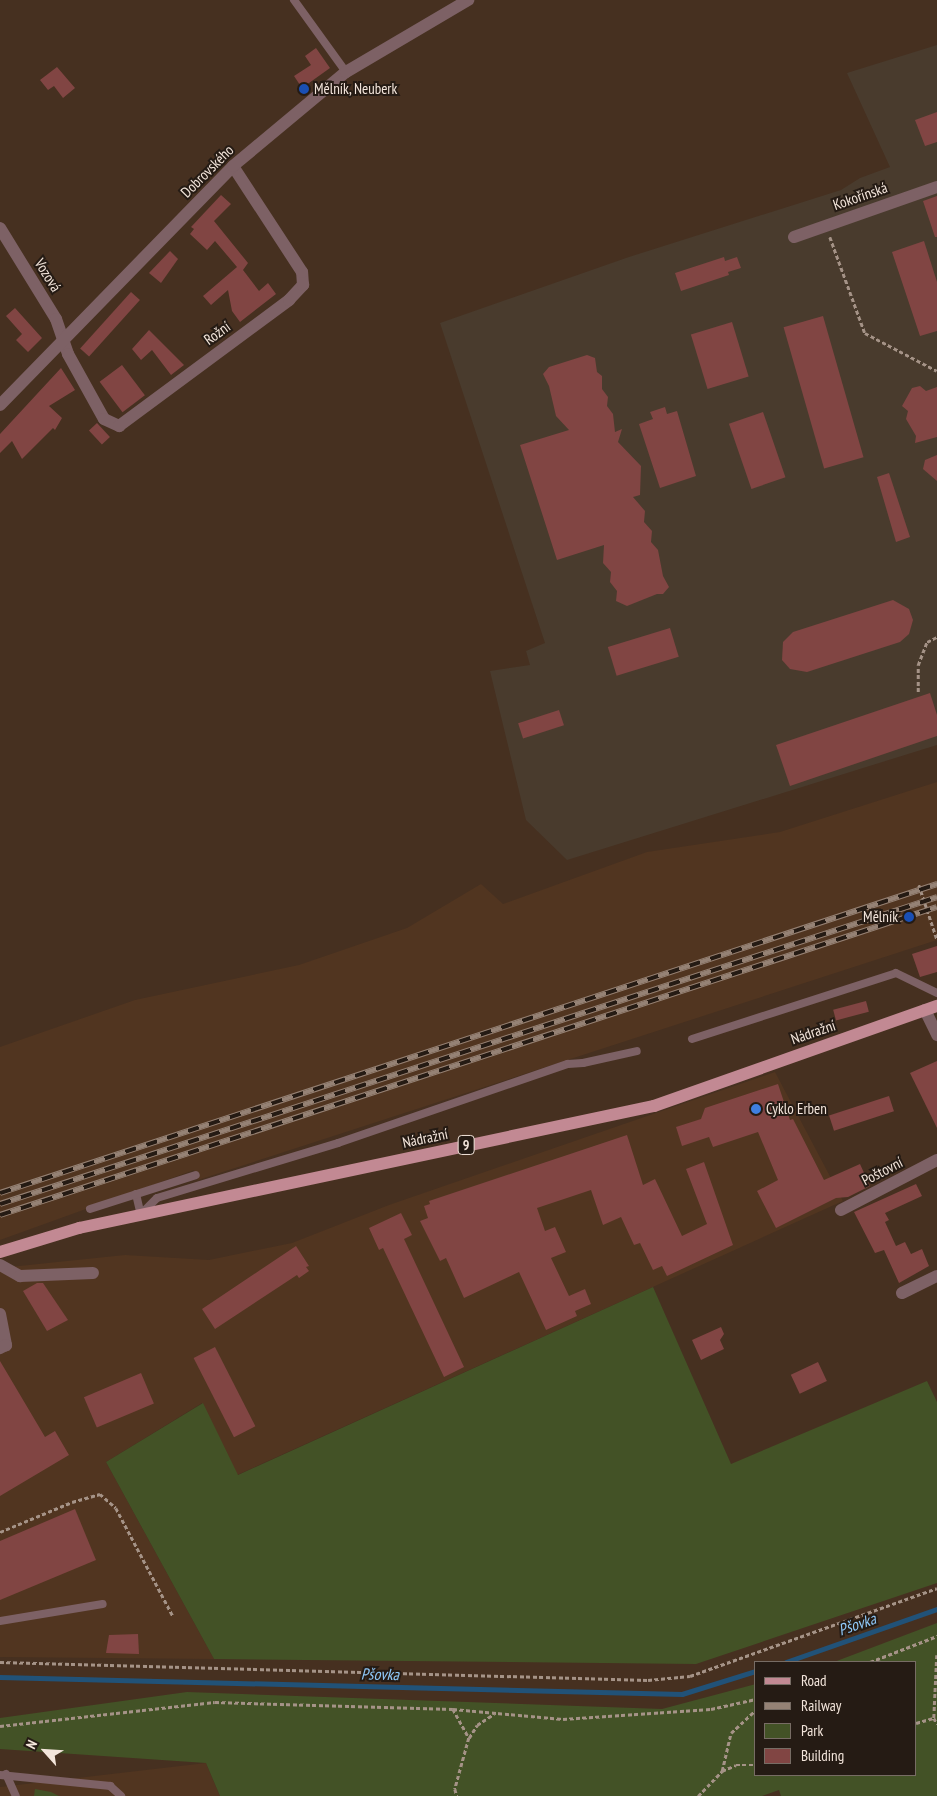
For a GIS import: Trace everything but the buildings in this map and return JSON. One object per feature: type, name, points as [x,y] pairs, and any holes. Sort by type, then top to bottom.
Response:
[{"type":"main road","name":"Nádražní","points":[[0,1252],[79,1228],[654,1106],[931,1008]]},
{"type":"street","name":"Dobrovského","points":[[0,405],[233,166],[346,72],[468,0]]},
{"type":"street","name":"Rožní","points":[[64,341],[104,418],[119,426],[297,293],[302,285],[302,272],[233,166]]},
{"type":"street","name":"Kokořínská","points":[[794,236],[937,187]]},
{"type":"street","name":"Vozová","points":[[0,228],[56,319],[64,341]]},
{"type":"street","points":[[931,1008],[937,1035]]},
{"type":"street","name":"Poštovní","points":[[841,1210],[937,1160]]},
{"type":"street","points":[[0,1265],[20,1276],[92,1273]]},
{"type":"street","points":[[902,1293],[937,1276]]},
{"type":"street","points":[[0,1314],[6,1345],[0,1348]]},
{"type":"lane","points":[[294,0],[346,72]]},
{"type":"lane","points":[[692,1039],[896,973],[937,993]]},
{"type":"lane","points":[[141,1215],[157,1198],[338,1143],[568,1064],[583,1063],[636,1051]]},
{"type":"lane","points":[[90,1209],[196,1175]]},
{"type":"lane","points":[[136,1194],[141,1215]]},
{"type":"lane","points":[[0,1621],[103,1604]]},
{"type":"lane","points":[[3,1775],[16,1796]]},
{"type":"lane","points":[[3,1775],[110,1786],[121,1796]]},
{"type":"path","points":[[825,226],[865,333],[937,371]]},
{"type":"path","points":[[918,692],[918,665],[927,642],[937,638]]},
{"type":"path","points":[[919,885],[937,939]]},
{"type":"path","points":[[0,1532],[72,1502],[100,1494],[116,1508],[172,1616]]},
{"type":"path","points":[[0,1662],[656,1679],[690,1676],[937,1588]]},
{"type":"path","points":[[873,1661],[937,1636]]},
{"type":"path","points":[[937,1655],[934,1718],[937,1724]]},
{"type":"path","points":[[0,1726],[216,1702],[453,1709],[563,1719],[711,1709],[754,1699]]},
{"type":"path","points":[[453,1709],[469,1738]]},
{"type":"path","points":[[722,1771],[731,1733],[754,1712]]},
{"type":"path","points":[[456,1796],[455,1789],[469,1738],[477,1725],[496,1713]]},
{"type":"path","points":[[917,1723],[934,1718]]},
{"type":"path","points":[[698,1796],[722,1771],[736,1764],[754,1765]]},
{"type":"shaded area","points":[[937,45],[937,745],[567,860],[526,820],[490,671],[530,665],[526,651],[545,643],[440,323],[629,257],[841,190],[860,178],[890,167],[847,73]]},
{"type":"shaded area","points":[[937,782],[937,940],[198,1180],[194,1170],[0,1240],[0,1047],[135,1000],[299,965],[407,928],[481,884],[503,904],[647,852],[780,832]]},
{"type":"shaded area","points":[[775,1072],[843,1201],[237,1475],[202,1403],[106,1462],[214,1659],[0,1657],[0,1268],[125,1255],[209,1260],[292,1243],[389,1205]]},
{"type":"shaded area","points":[[206,1763],[220,1796],[0,1796],[0,1787]]},
{"type":"green space","points":[[653,1287],[731,1464],[927,1381],[937,1402],[937,1583],[696,1664],[214,1659],[106,1462],[203,1403],[238,1475]]},
{"type":"green space","points":[[937,1623],[937,1796],[781,1796],[779,1790],[762,1796],[220,1796],[206,1763],[0,1749],[0,1718],[187,1692],[662,1709],[754,1685],[754,1776],[917,1776],[917,1661],[837,1661]]},
{"type":"green space","points":[[35,1789],[51,1792],[59,1796],[34,1796]]},
{"type":"waterway","name":"Pšovka","points":[[789,1661],[937,1609]]},
{"type":"waterway","name":"Pšovka","points":[[0,1677],[682,1694],[754,1672]]},
{"type":"railway","points":[[0,1193],[937,884]]},
{"type":"railway","points":[[0,1204],[937,897]]},
{"type":"railway","points":[[0,1215],[937,907]]},
{"type":"place","name":"Mělník, Neuberk","points":[[304,89]]},
{"type":"place","name":"Mělník","points":[[909,917]]},
{"type":"place","name":"Cyklo Erben","points":[[756,1109]]}]
